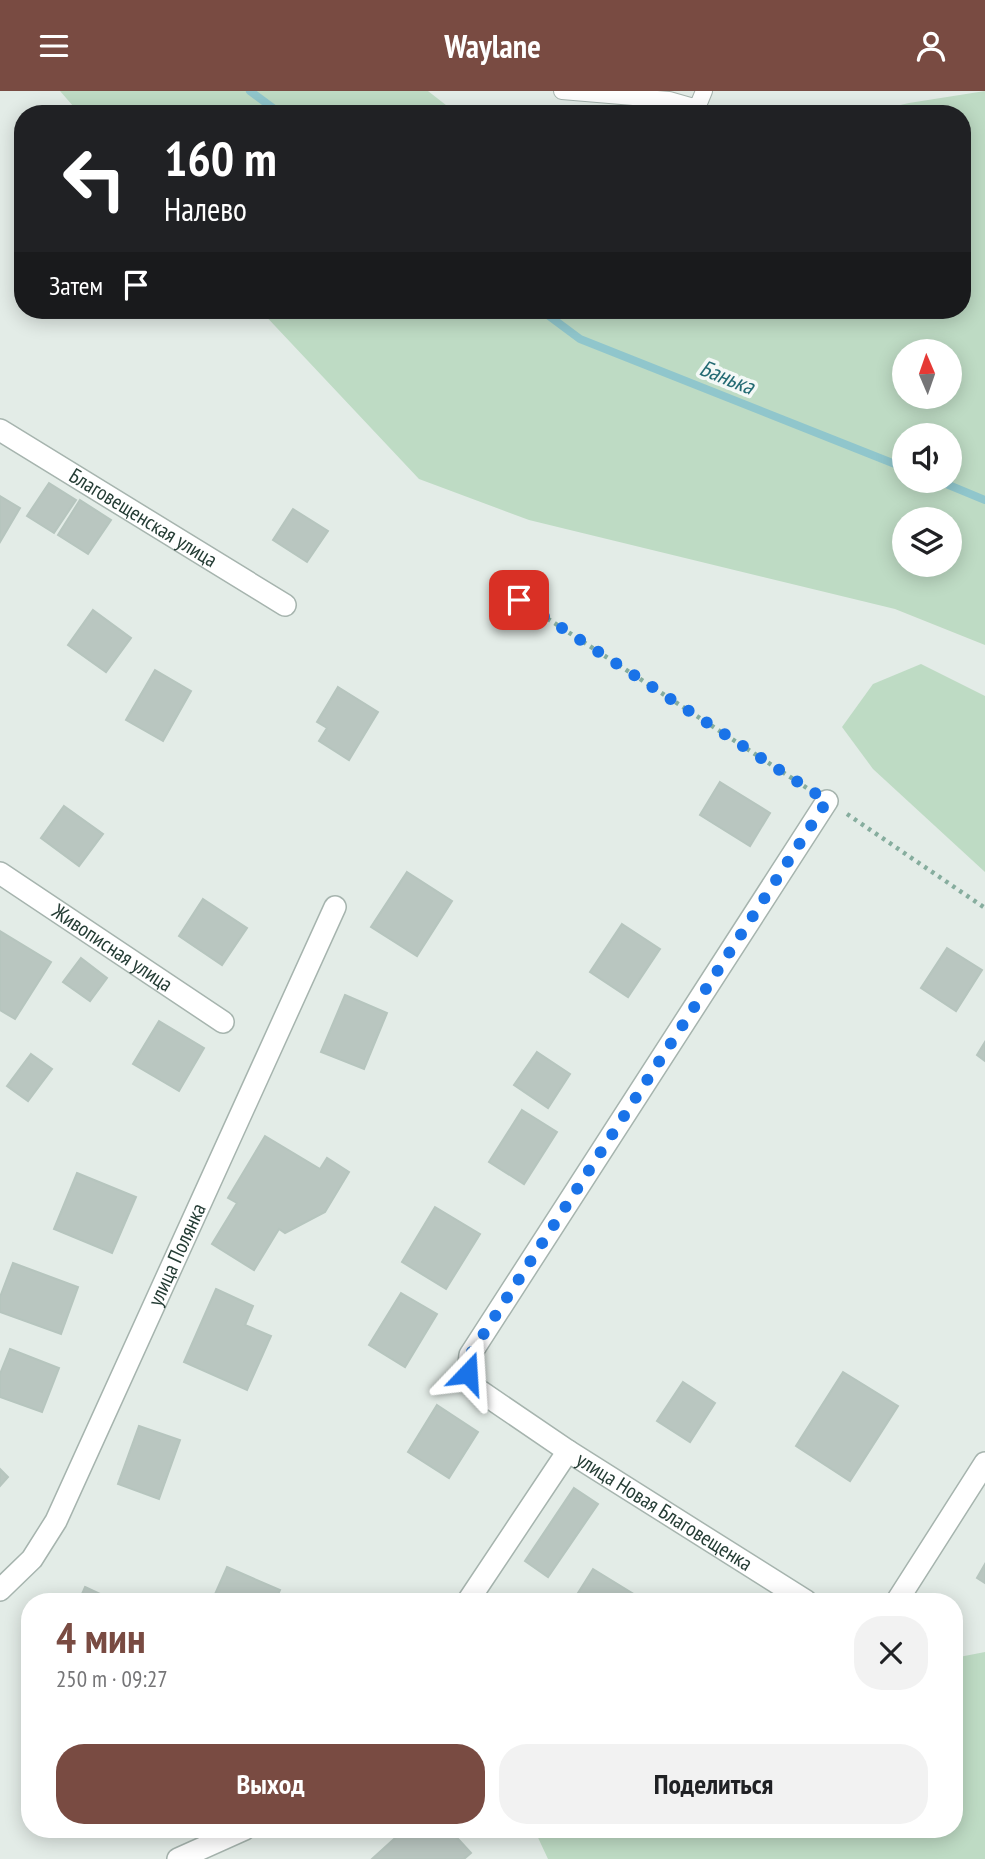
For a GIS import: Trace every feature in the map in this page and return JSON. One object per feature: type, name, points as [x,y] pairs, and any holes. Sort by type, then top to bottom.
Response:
[{"type":"street","name":"Благовещенская улица","points":[[0,430],[285,604]]},
{"type":"street","points":[[568,1451],[477,1389],[468,1373],[470,1355],[827,801]]},
{"type":"street","name":"Живописная улица","points":[[0,873],[223,1022]]},
{"type":"street","name":"улица Полянка","points":[[0,1590],[32,1559],[56,1521],[335,907]]},
{"type":"street","name":"улица Новая Благовещенка","points":[[473,1593],[568,1451],[793,1593]]},
{"type":"street","points":[[902,1593],[985,1463]]},
{"type":"street","points":[[178,1859],[225,1838]]},
{"type":"lane","points":[[562,91],[669,100],[686,105]]},
{"type":"path","points":[[519,600],[827,801],[985,908]]},
{"type":"green space","points":[[60,91],[428,91],[446,105],[72,105]]},
{"type":"green space","points":[[985,91],[985,645],[895,609],[529,520],[419,479],[268,319],[971,319],[971,105],[900,105]]},
{"type":"green space","points":[[921,664],[985,696],[985,872],[873,769],[842,727],[873,684]]},
{"type":"green space","points":[[985,1652],[985,1859],[548,1859],[538,1838],[963,1838],[963,1656]]},
{"type":"building","points":[[49,483],[76,500],[54,533],[27,516]]},
{"type":"building","points":[[0,496],[20,508],[0,542]]},
{"type":"building","points":[[80,500],[111,520],[88,554],[58,535]]},
{"type":"building","points":[[293,509],[328,531],[307,562],[273,540]]},
{"type":"building","points":[[93,610],[131,638],[106,672],[68,645]]},
{"type":"building","points":[[155,670],[191,691],[163,741],[126,720]]},
{"type":"building","points":[[338,687],[378,712],[349,760],[319,741],[327,728],[317,722]]},
{"type":"building","points":[[720,782],[770,813],[750,846],[700,815]]},
{"type":"building","points":[[64,806],[103,834],[79,866],[41,838]]},
{"type":"building","points":[[407,872],[452,901],[417,956],[371,927]]},
{"type":"building","points":[[203,899],[247,928],[222,965],[179,936]]},
{"type":"building","points":[[622,924],[660,949],[628,997],[590,972]]},
{"type":"building","points":[[0,931],[51,962],[15,1019],[0,1010]]},
{"type":"building","points":[[947,948],[982,970],[956,1011],[921,988]]},
{"type":"building","points":[[81,958],[107,978],[90,1001],[63,982]]},
{"type":"building","points":[[345,995],[387,1013],[364,1069],[321,1052]]},
{"type":"building","points":[[159,1021],[204,1048],[179,1091],[133,1064]]},
{"type":"building","points":[[985,1042],[985,1061],[977,1055]]},
{"type":"building","points":[[537,1052],[570,1074],[548,1108],[514,1085]]},
{"type":"building","points":[[31,1054],[52,1069],[28,1101],[7,1086]]},
{"type":"building","points":[[522,1110],[557,1132],[524,1184],[489,1162]]},
{"type":"building","points":[[265,1136],[320,1169],[327,1158],[349,1172],[325,1212],[285,1233],[279,1229],[254,1270],[212,1244],[237,1203],[228,1198]]},
{"type":"building","points":[[77,1173],[136,1197],[112,1253],[54,1229]]},
{"type":"building","points":[[435,1207],[480,1234],[446,1289],[402,1262]]},
{"type":"building","points":[[13,1263],[78,1287],[61,1334],[0,1312],[0,1297]]},
{"type":"building","points":[[216,1289],[253,1306],[245,1325],[271,1336],[247,1390],[184,1362]]},
{"type":"building","points":[[401,1293],[437,1314],[405,1367],[369,1345]]},
{"type":"building","points":[[10,1349],[59,1368],[42,1412],[0,1397],[0,1374]]},
{"type":"building","points":[[843,1372],[898,1406],[850,1481],[796,1446]]},
{"type":"building","points":[[683,1382],[715,1403],[690,1442],[657,1421]]},
{"type":"building","points":[[437,1405],[478,1432],[449,1478],[408,1452]]},
{"type":"building","points":[[139,1426],[180,1440],[159,1499],[118,1484]]},
{"type":"building","points":[[0,1469],[8,1477],[0,1486]]},
{"type":"building","points":[[574,1488],[598,1504],[548,1577],[525,1561]]},
{"type":"building","points":[[985,1564],[985,1583],[977,1578]]},
{"type":"building","points":[[227,1567],[280,1590],[279,1593],[216,1593]]},
{"type":"building","points":[[593,1569],[632,1593],[578,1593]]},
{"type":"building","points":[[85,1587],[98,1593],[82,1593]]},
{"type":"building","points":[[395,1838],[457,1838],[471,1853],[464,1859],[372,1859]]},
{"type":"waterway","name":"Банька","points":[[250,91],[269,105]]},
{"type":"waterway","name":"Банька","points":[[553,319],[580,339],[892,463]]},
{"type":"waterway","name":"Банька","points":[[962,490],[985,500]]},
{"type":"route","points":[[468,1373],[470,1355],[827,801],[519,600]]}]
